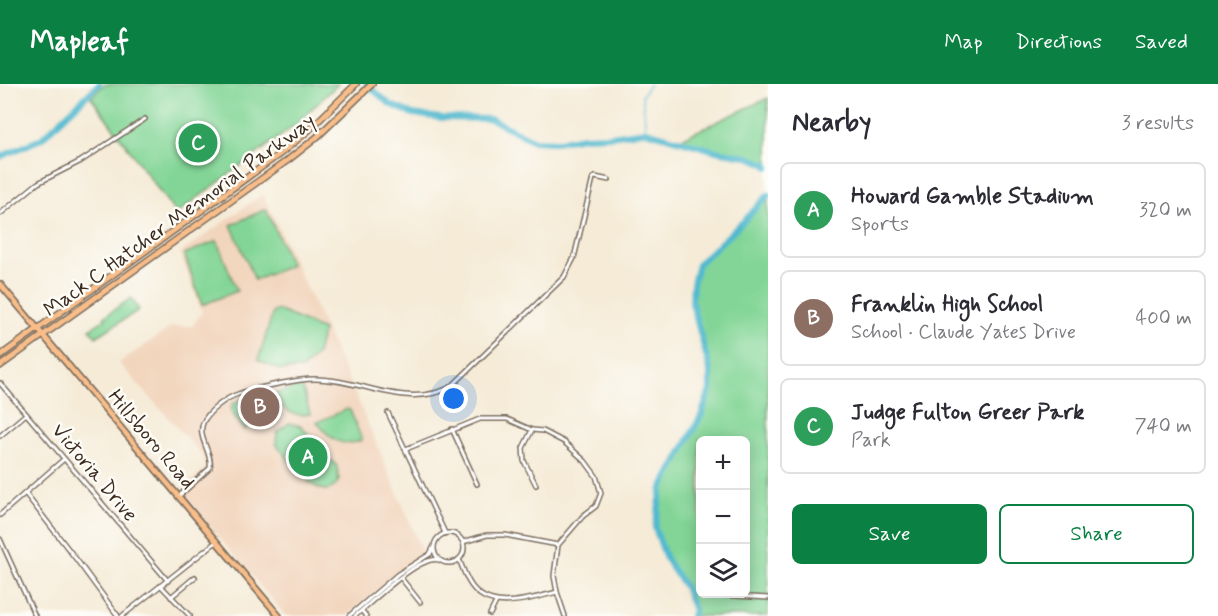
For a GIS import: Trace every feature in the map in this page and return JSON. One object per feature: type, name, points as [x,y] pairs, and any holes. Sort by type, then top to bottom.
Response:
[{"type":"highway","name":"Mack C Hatcher Memorial Parkway","points":[[0,357],[281,153],[308,131],[356,84]]},
{"type":"highway","name":"Mack C Hatcher Memorial Parkway","points":[[0,366],[288,160],[316,138],[372,84]]},
{"type":"main road","name":"Hillsboro Road","points":[[0,284],[279,616]]},
{"type":"street","points":[[0,214],[40,181],[81,161],[145,119]]},
{"type":"street","points":[[179,497],[210,468],[210,457],[202,433],[207,417],[239,393],[314,379],[345,382],[386,394],[403,396],[421,397],[451,387],[564,277],[574,258],[593,178],[609,180]]},
{"type":"street","name":"Victoria Drive","points":[[0,383],[168,581]]},
{"type":"street","points":[[0,436],[26,414]]},
{"type":"street","points":[[388,414],[445,533]]},
{"type":"street","points":[[406,449],[480,418],[507,419],[532,430],[543,431],[564,442],[581,457],[596,476],[601,493],[596,506],[583,516],[558,545],[554,576],[565,616]]},
{"type":"street","points":[[452,429],[477,484]]},
{"type":"street","points":[[532,430],[523,448],[524,461],[536,485]]},
{"type":"street","points":[[0,515],[63,459]]},
{"type":"street","points":[[25,493],[120,616],[216,542]]},
{"type":"street","points":[[349,616],[430,554],[438,538],[445,533],[456,534],[463,542],[464,550],[459,559],[451,563],[444,563],[434,554],[434,548]]},
{"type":"street","points":[[463,542],[487,535],[496,535],[558,545]]},
{"type":"street","points":[[0,539],[35,616]]},
{"type":"street","points":[[355,616],[399,576],[430,559],[439,560]]},
{"type":"street","points":[[459,559],[470,584],[485,597],[496,602],[521,600],[557,592]]},
{"type":"street","points":[[399,576],[420,602]]},
{"type":"street","points":[[171,597],[195,577]]},
{"type":"street","points":[[161,586],[190,616]]},
{"type":"street","points":[[750,597],[768,598]]},
{"type":"street","points":[[490,614],[496,602]]},
{"type":"street","points":[[362,611],[366,616]]},
{"type":"shaded area","points":[[263,194],[353,389],[423,553],[346,616],[286,616],[180,491],[205,469],[204,457],[119,363],[171,327],[192,326],[202,312],[180,253]]},
{"type":"green space","points":[[105,84],[338,84],[294,126],[176,214],[91,97]]},
{"type":"green space","points":[[768,98],[768,167],[766,164],[745,157],[678,140]]},
{"type":"green space","points":[[768,195],[768,616],[692,616],[694,610],[685,587],[666,559],[655,528],[662,488],[701,416],[710,390],[710,370],[692,303],[693,284],[698,264]]},
{"type":"green space","points":[[266,209],[291,265],[255,280],[231,225]]},
{"type":"green space","points":[[217,241],[237,291],[202,305],[184,254]]},
{"type":"green space","points":[[131,298],[139,310],[96,337],[90,329]]},
{"type":"green space","points":[[278,310],[323,330],[317,354],[302,369],[280,370],[258,360],[273,312]]},
{"type":"green space","points":[[302,386],[310,414],[293,414],[284,408],[276,393]]},
{"type":"green space","points":[[253,393],[257,409],[245,430],[231,412],[232,404]]},
{"type":"green space","points":[[272,404],[282,409],[275,421],[271,423],[259,414],[261,410]]},
{"type":"green space","points":[[347,409],[350,410],[362,440],[348,443],[336,440],[317,422]]},
{"type":"green space","points":[[289,423],[301,426],[337,466],[339,480],[332,488],[325,490],[316,487],[299,472],[279,448],[276,443],[277,433]]},
{"type":"waterway","points":[[0,157],[41,139],[99,84]]},
{"type":"waterway","points":[[366,84],[391,105],[413,114],[440,118],[491,119],[534,141],[555,142],[646,131],[716,151],[745,156],[766,164],[768,167]]},
{"type":"waterway","points":[[646,131],[642,95],[650,84]]},
{"type":"waterway","points":[[692,616],[694,610],[685,587],[666,559],[655,528],[662,488],[701,416],[710,390],[710,370],[692,303],[693,284],[698,264],[768,195]]},
{"type":"place","name":"Judge Fulton Greer Park","points":[[198,143]]},
{"type":"place","name":"Franklin High School","points":[[260,407]]},
{"type":"place","name":"Howard Gamble Stadium","points":[[308,457]]}]
